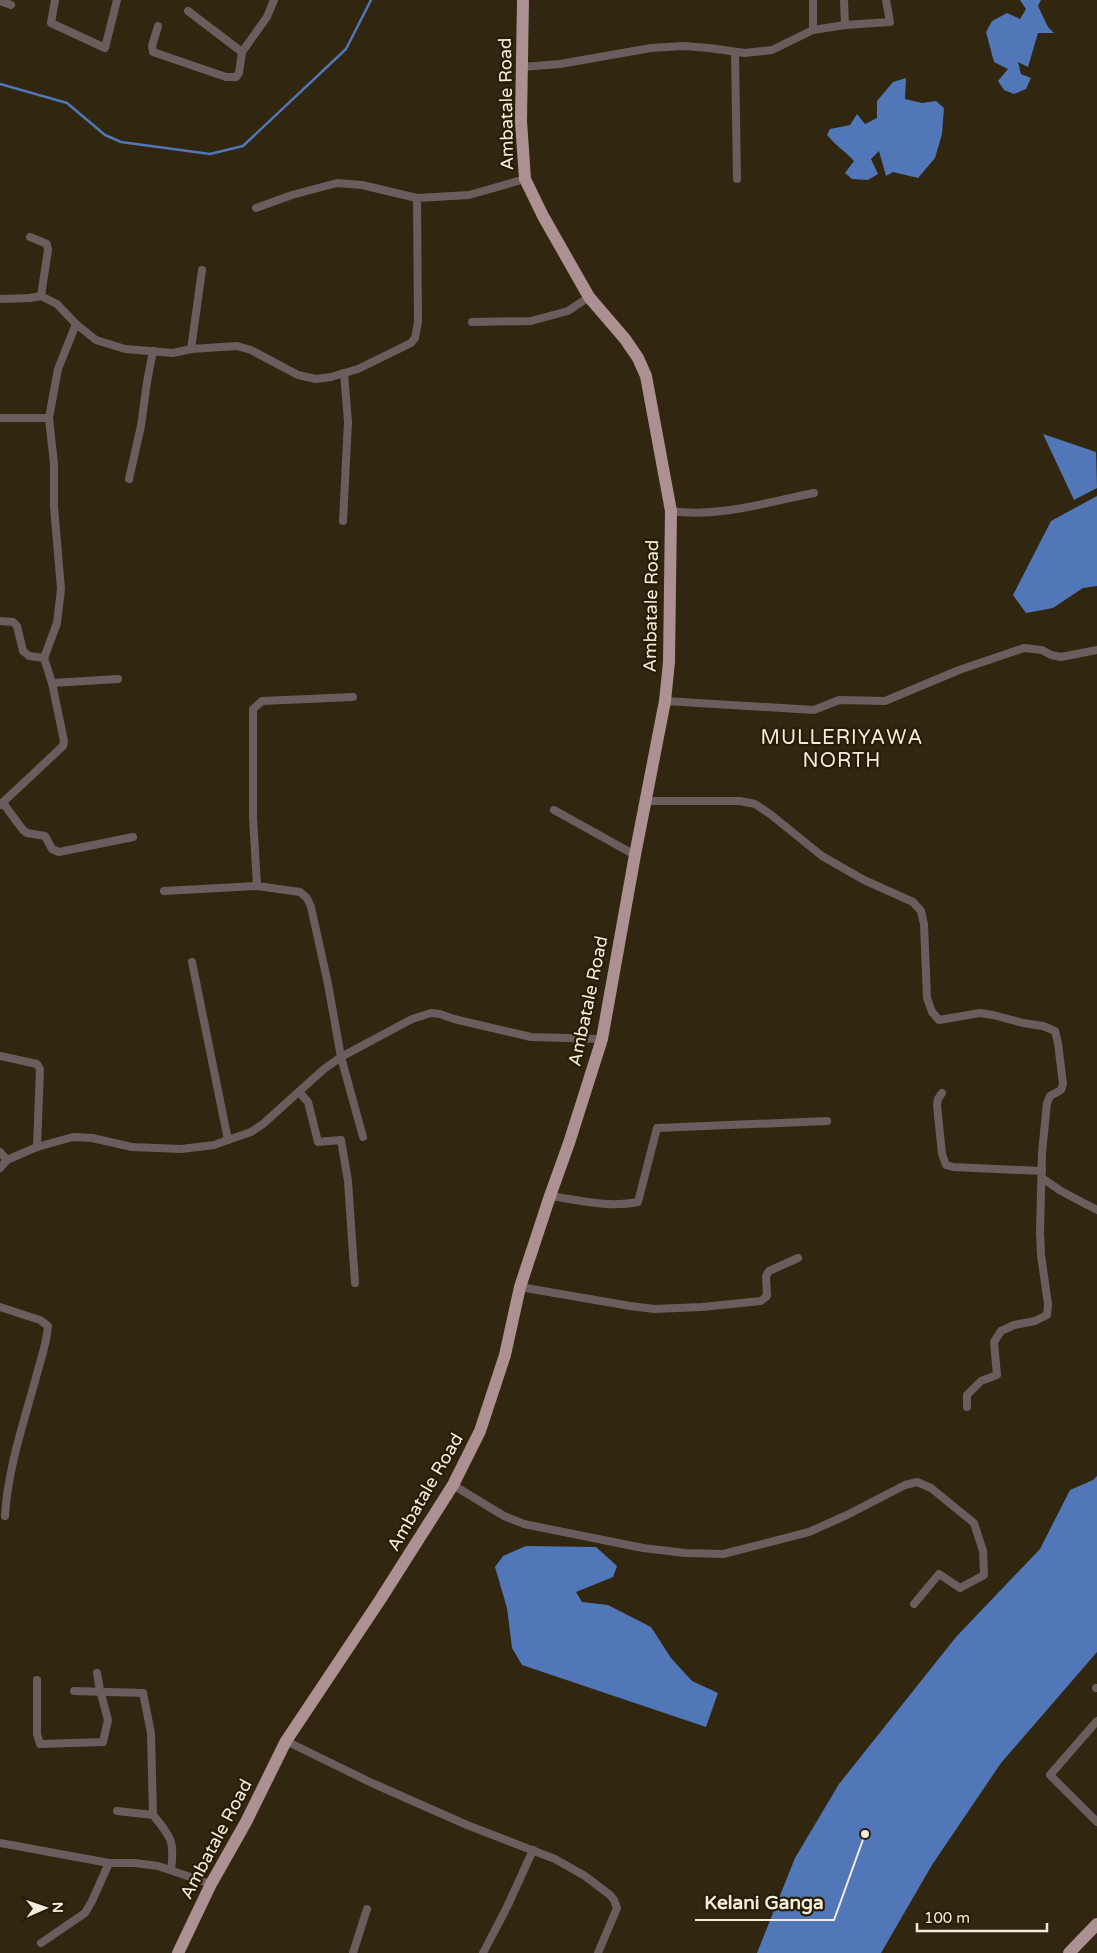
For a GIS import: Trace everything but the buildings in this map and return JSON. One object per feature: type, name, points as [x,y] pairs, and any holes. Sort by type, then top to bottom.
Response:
[{"type":"main road","name":"Ambatale Road","points":[[178,1953],[211,1884],[246,1822],[286,1741],[380,1600],[453,1485],[480,1431],[505,1355],[520,1287],[602,1039],[665,701],[670,643],[671,511],[646,376],[638,358],[625,339],[589,297],[543,216],[525,179],[521,121],[523,0]]},
{"type":"main road","points":[[1069,1953],[1097,1924]]},
{"type":"street","points":[[55,0],[51,23],[105,48],[117,0]]},
{"type":"street","points":[[158,26],[152,46],[153,52],[226,77],[236,77],[239,73],[242,52],[267,16],[274,0]]},
{"type":"street","points":[[813,0],[813,30]]},
{"type":"street","points":[[844,0],[845,25]]},
{"type":"street","points":[[522,67],[560,64],[651,48],[700,47],[745,54],[772,50],[813,30],[845,25],[890,22],[886,0]]},
{"type":"street","points":[[0,1],[10,6]]},
{"type":"street","points":[[188,12],[242,52]]},
{"type":"street","points":[[735,53],[737,179]]},
{"type":"street","points":[[256,208],[292,195],[337,183],[362,185],[417,198],[469,195],[525,179]]},
{"type":"street","points":[[0,299],[41,296],[57,304],[76,324],[96,340],[125,349],[173,353],[237,346],[251,350],[298,374],[316,379],[344,373],[358,369],[402,348],[411,343],[415,338],[418,322],[417,198]]},
{"type":"street","points":[[30,237],[47,244],[48,250],[41,296]]},
{"type":"street","points":[[191,350],[202,270]]},
{"type":"street","points":[[472,322],[530,321],[568,310],[589,297]]},
{"type":"street","points":[[76,324],[58,368],[49,418],[54,464],[54,507],[61,589],[57,623],[44,658],[52,683],[64,741],[63,746],[1,804],[23,830],[27,833],[45,836],[52,849],[59,852],[133,837]]},
{"type":"street","points":[[129,479],[141,426],[146,382],[153,351]]},
{"type":"street","points":[[343,521],[348,422],[344,373]]},
{"type":"street","points":[[0,418],[49,418]]},
{"type":"street","points":[[671,511],[701,514],[814,493]]},
{"type":"street","points":[[0,621],[13,622],[17,626],[23,651],[29,656],[44,658]]},
{"type":"street","points":[[665,701],[814,710],[839,700],[885,702],[959,670],[1024,648],[1042,650],[1051,655],[1061,657],[1097,650]]},
{"type":"street","points":[[52,683],[118,679]]},
{"type":"street","points":[[257,886],[254,817],[254,709],[262,701],[352,697]]},
{"type":"street","points":[[646,801],[740,801],[755,804],[822,856],[864,880],[913,902],[921,911],[924,924],[927,998],[932,1012],[939,1020],[980,1014],[993,1015],[1043,1026],[1055,1031],[1063,1084],[1062,1090],[1050,1096],[1047,1103],[1042,1153],[1041,1255],[1048,1304],[1047,1315],[1035,1322],[1014,1325],[1001,1331],[994,1342],[998,1375],[981,1381],[967,1395],[967,1407]]},
{"type":"street","points":[[554,810],[635,855]]},
{"type":"street","points":[[164,891],[257,886],[300,892],[307,898],[311,907],[328,984],[341,1057],[363,1137]]},
{"type":"street","points":[[192,962],[228,1140]]},
{"type":"street","points":[[0,1168],[7,1160],[37,1147],[73,1136],[92,1138],[132,1147],[181,1148],[214,1145],[252,1132],[324,1069],[341,1057],[412,1019],[431,1013],[531,1037],[602,1039]]},
{"type":"street","points":[[0,1056],[38,1064],[40,1069],[37,1147]]},
{"type":"street","points":[[299,1092],[308,1102],[318,1142],[341,1140],[348,1181],[355,1283]]},
{"type":"street","points":[[942,1093],[937,1105],[942,1154],[946,1165],[1042,1175],[1061,1191],[1097,1210]]},
{"type":"street","points":[[550,1196],[596,1203],[626,1204],[638,1202],[657,1128],[827,1121]]},
{"type":"street","points":[[0,1152],[7,1160]]},
{"type":"street","points":[[520,1287],[630,1306],[682,1309],[761,1301],[767,1296],[766,1276],[770,1271],[798,1258]]},
{"type":"street","points":[[0,1307],[40,1320],[48,1326],[23,1428],[11,1466],[5,1516]]},
{"type":"street","points":[[453,1485],[497,1512],[524,1524],[643,1548],[685,1553],[723,1554],[809,1532],[847,1515],[904,1485],[917,1482],[931,1488],[974,1523],[983,1551],[984,1574],[960,1588],[940,1574],[914,1604]]},
{"type":"street","points":[[37,1680],[37,1734],[40,1744],[103,1742],[108,1720],[97,1673]]},
{"type":"street","points":[[74,1691],[100,1690],[143,1694],[151,1732],[153,1815],[170,1836],[173,1856],[171,1870]]},
{"type":"street","points":[[1097,1722],[1050,1775],[1097,1822]]},
{"type":"street","points":[[286,1741],[372,1783],[468,1825],[555,1859],[584,1876],[614,1900],[617,1908],[614,1920],[598,1953]]},
{"type":"street","points":[[117,1811],[153,1815]]},
{"type":"street","points":[[0,1843],[108,1863],[135,1863],[158,1866],[211,1884]]},
{"type":"street","points":[[483,1953],[507,1907],[533,1850]]},
{"type":"street","points":[[41,1943],[85,1913],[108,1863]]},
{"type":"street","points":[[353,1953],[367,1909]]},
{"type":"water","points":[[1020,0],[1041,0],[1038,6],[1048,27],[1054,33],[1038,33],[1028,67],[1018,62],[1021,74],[1031,78],[1026,89],[1014,94],[1004,90],[998,81],[1008,69],[994,62],[986,32],[992,21],[1007,13],[1020,19],[1026,9]]},
{"type":"water","points":[[906,78],[905,99],[922,103],[936,101],[944,108],[942,134],[935,158],[918,178],[893,172],[886,176],[879,151],[871,159],[878,174],[868,180],[852,179],[845,173],[854,161],[827,135],[830,129],[850,125],[857,114],[865,124],[877,118],[877,101],[893,82]]},
{"type":"water","points":[[1043,434],[1096,452],[1097,488],[1074,500]]},
{"type":"water","points":[[1097,496],[1097,586],[1083,588],[1053,608],[1026,613],[1013,595],[1051,521]]},
{"type":"water","points":[[1097,1476],[1097,1652],[1001,1763],[932,1865],[881,1953],[757,1953],[795,1858],[839,1784],[956,1637],[1040,1549],[1070,1490],[1093,1480]]},
{"type":"water","points":[[526,1546],[596,1547],[617,1566],[613,1577],[576,1592],[582,1602],[608,1605],[651,1627],[671,1658],[692,1681],[718,1693],[706,1727],[522,1665],[512,1648],[507,1608],[495,1567],[503,1556]]},
{"type":"waterway","points":[[0,84],[67,103],[105,135],[121,142],[210,154],[243,146],[346,49],[371,0]]},
{"type":"place","name":"Kelani Ganga","points":[[865,1834]]},
{"type":"district","name":"MULLERIYAWA NORTH","points":[[842,748]]}]
